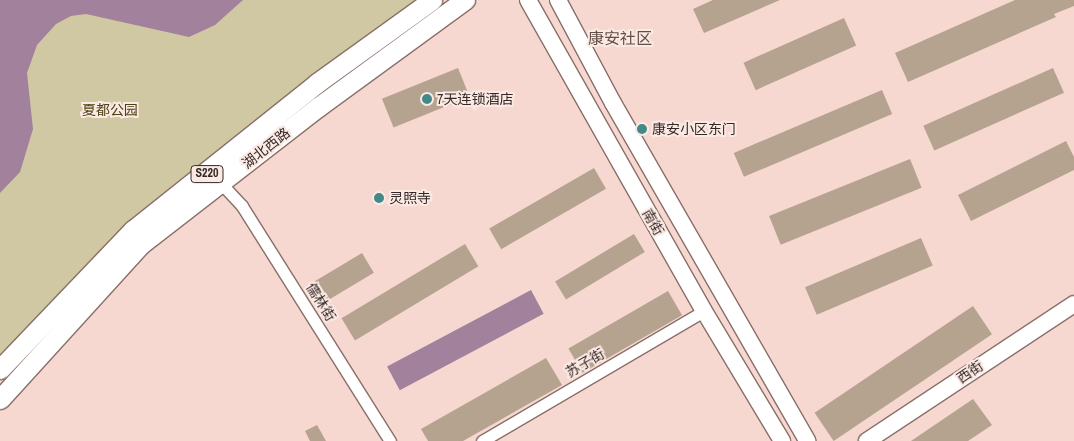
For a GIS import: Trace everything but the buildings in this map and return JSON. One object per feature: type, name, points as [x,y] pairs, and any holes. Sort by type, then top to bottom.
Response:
[{"type":"main road","name":"湖北西路","points":[[0,400],[140,245],[317,83],[432,0]]},
{"type":"main road","name":"湖北西路","points":[[0,370],[133,230],[216,177],[318,107],[465,0]]},
{"type":"street","name":"南街","points":[[528,0],[704,310],[782,441]]},
{"type":"street","name":"南街","points":[[558,0],[613,103],[807,441]]},
{"type":"street","name":"儒林街","points":[[216,177],[242,206],[390,441]]},
{"type":"street","name":"西街","points":[[867,441],[1074,304]]},
{"type":"street","name":"苏子街","points":[[482,441],[704,310]]},
{"type":"green space","name":"夏都公园","points":[[0,0],[432,0],[317,83],[0,369]]},
{"type":"shaded area","points":[[0,0],[243,0],[215,25],[189,37],[86,14],[71,16],[56,24],[37,45],[27,73],[33,129],[20,172],[0,193]]},
{"type":"shaded area","points":[[531,290],[544,314],[400,390],[387,367]]},
{"type":"place","name":"7天连锁酒店","points":[[427,99]]},
{"type":"place","name":"康安小区东门","points":[[642,129]]},
{"type":"place","name":"灵照寺","points":[[379,198]]},
{"type":"district","name":"康安社区","points":[[620,38]]}]
